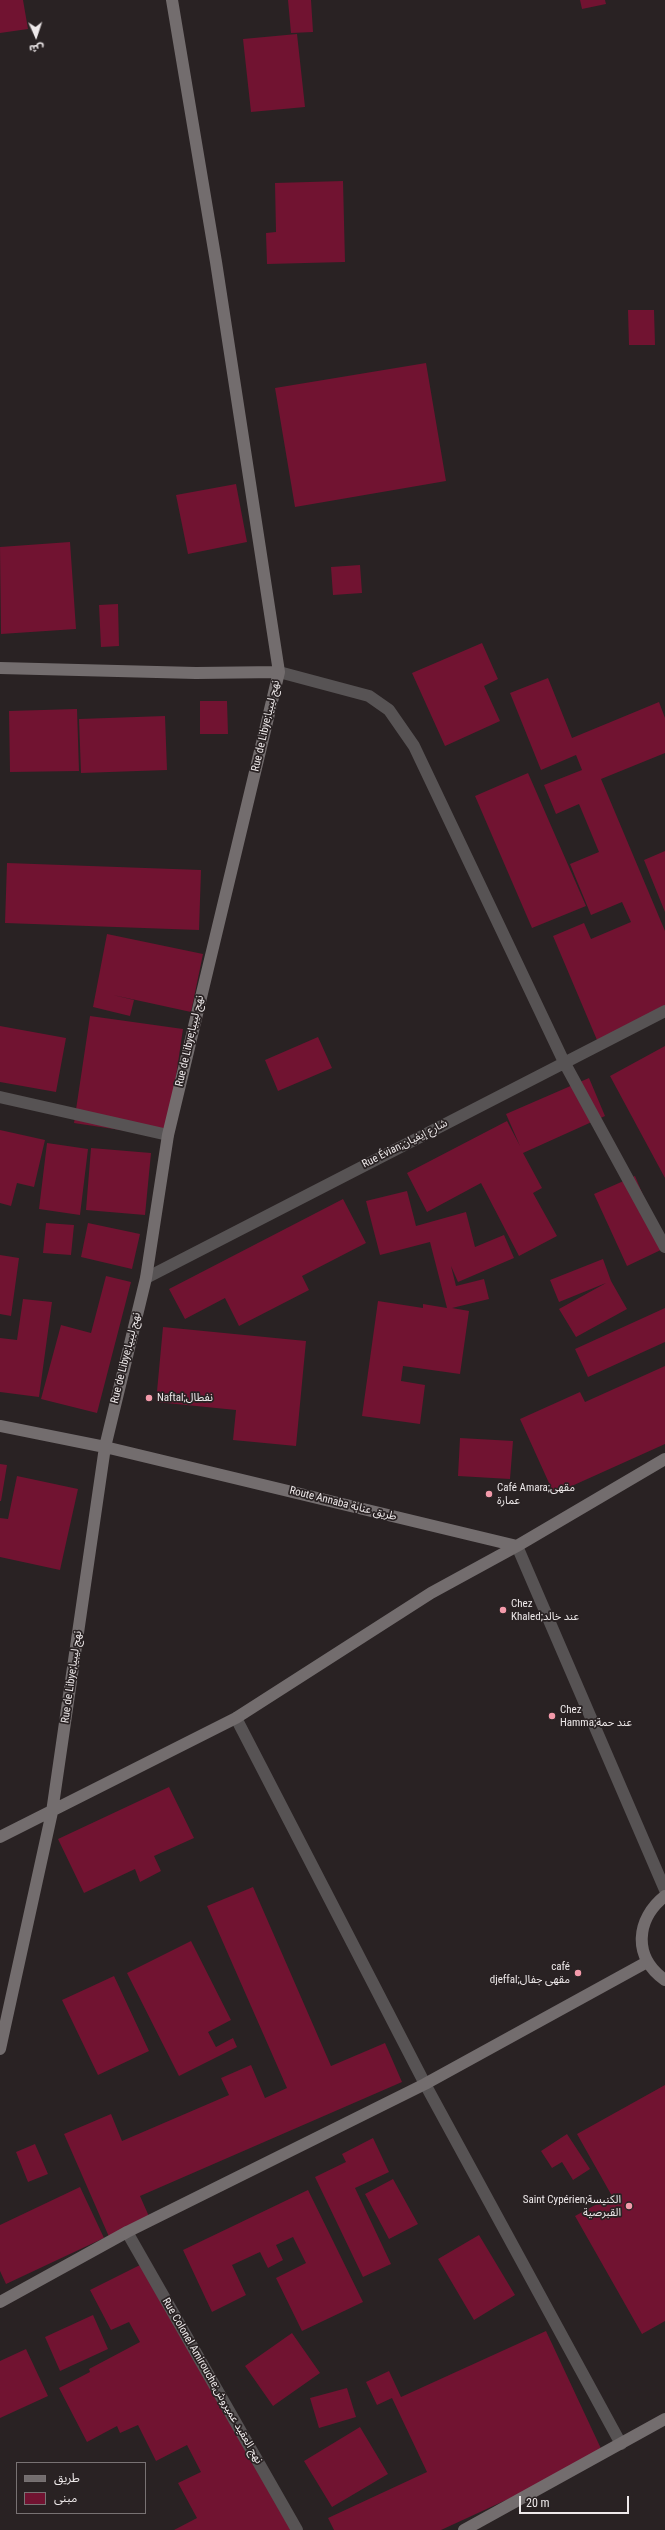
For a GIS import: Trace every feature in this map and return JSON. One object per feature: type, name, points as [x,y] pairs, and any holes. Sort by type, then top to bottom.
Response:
[{"type":"street","points":[[172,0],[216,262],[279,672]]},
{"type":"street","points":[[0,668],[196,673],[279,672],[369,696],[389,710],[414,746],[564,1062],[665,1247]]},
{"type":"street","name":"Rue de Libye;نهج ليبيا","points":[[0,2049],[52,1812],[105,1447],[146,1278],[168,1135],[279,672]]},
{"type":"street","name":"Rue Évian;شارع إيفيان","points":[[146,1278],[665,1011]]},
{"type":"street","points":[[0,1097],[168,1135]]},
{"type":"street","name":"Route Annaba طريق عنابة","points":[[0,1426],[105,1447],[517,1546]]},
{"type":"street","points":[[0,1837],[236,1718],[431,1593],[517,1546],[665,1459]]},
{"type":"street","points":[[517,1546],[665,1890]]},
{"type":"street","points":[[236,1718],[425,2084],[621,2444]]},
{"type":"street","points":[[665,1896],[655,1904],[646,1917],[641,1932],[642,1947],[647,1962],[657,1974],[665,1980]]},
{"type":"street","points":[[0,2302],[127,2232],[425,2084],[647,1962]]},
{"type":"street","name":"Rue Colonel Amirouche;نهج العقيد عميروش","points":[[127,2232],[297,2530]]},
{"type":"street","points":[[464,2530],[665,2419]]},
{"type":"building","points":[[0,0],[23,0],[28,29],[0,33]]},
{"type":"building","points":[[288,0],[311,0],[313,32],[291,33]]},
{"type":"building","points":[[580,0],[605,0],[606,4],[582,9]]},
{"type":"building","points":[[297,34],[305,107],[251,112],[243,39]]},
{"type":"building","points":[[343,181],[345,262],[267,264],[266,233],[276,232],[275,183]]},
{"type":"building","points":[[628,310],[654,310],[655,345],[629,345]]},
{"type":"building","points":[[426,363],[446,481],[295,507],[275,388]]},
{"type":"building","points":[[236,484],[247,542],[188,554],[176,495]]},
{"type":"building","points":[[70,542],[76,629],[1,634],[0,547]]},
{"type":"building","points":[[360,565],[362,593],[333,595],[331,567]]},
{"type":"building","points":[[118,604],[119,646],[101,647],[99,605]]},
{"type":"building","points":[[482,643],[498,679],[484,686],[500,721],[445,746],[412,673]]},
{"type":"building","points":[[548,678],[572,738],[659,702],[665,718],[665,753],[601,779],[665,931],[665,1011],[597,1040],[553,936],[584,923],[591,939],[631,922],[622,902],[591,915],[570,864],[599,852],[579,804],[556,814],[544,785],[582,770],[576,755],[541,770],[510,693]]},
{"type":"building","points":[[200,701],[227,701],[228,734],[200,734]]},
{"type":"building","points":[[77,709],[79,771],[10,772],[9,711]]},
{"type":"building","points":[[165,716],[167,770],[81,773],[79,719]]},
{"type":"building","points":[[528,773],[586,906],[532,928],[475,796]]},
{"type":"building","points":[[665,851],[665,912],[644,860]]},
{"type":"building","points":[[7,863],[201,870],[199,930],[5,923]]},
{"type":"building","points":[[107,934],[203,954],[191,1012],[113,995],[134,1000],[130,1016],[93,1007]]},
{"type":"building","points":[[90,1016],[183,1029],[167,1137],[74,1123]]},
{"type":"building","points":[[0,1026],[66,1038],[56,1092],[0,1082]]},
{"type":"building","points":[[318,1037],[332,1068],[278,1091],[265,1060]]},
{"type":"building","points":[[665,1046],[665,1178],[610,1076]]},
{"type":"building","points":[[589,1078],[605,1116],[523,1153],[542,1188],[533,1193],[557,1236],[519,1256],[481,1183],[427,1212],[407,1173],[507,1121],[520,1146],[506,1114]]},
{"type":"building","points":[[0,1130],[45,1140],[34,1187],[17,1183],[11,1206],[0,1203]]},
{"type":"building","points":[[47,1143],[88,1149],[80,1215],[39,1209]]},
{"type":"building","points":[[91,1148],[151,1153],[145,1215],[86,1210]]},
{"type":"building","points":[[635,1176],[665,1248],[627,1266],[594,1194]]},
{"type":"building","points":[[407,1191],[416,1226],[466,1212],[475,1247],[504,1235],[514,1258],[458,1282],[451,1266],[456,1286],[484,1279],[489,1299],[452,1308],[469,1311],[460,1374],[403,1366],[401,1381],[425,1385],[420,1424],[362,1416],[378,1301],[423,1308],[423,1304],[447,1308],[430,1242],[380,1255],[366,1201]]},
{"type":"building","points":[[343,1199],[366,1243],[302,1276],[309,1290],[239,1326],[225,1298],[185,1319],[169,1289]]},
{"type":"building","points":[[46,1223],[74,1225],[71,1255],[43,1253]]},
{"type":"building","points":[[88,1223],[140,1234],[132,1269],[81,1257]]},
{"type":"building","points":[[0,1255],[19,1258],[11,1316],[0,1314]]},
{"type":"building","points":[[603,1259],[611,1281],[627,1309],[576,1337],[559,1309],[606,1283],[559,1302],[550,1280]]},
{"type":"building","points":[[106,1276],[131,1282],[97,1413],[41,1399],[61,1325],[91,1333]]},
{"type":"building","points":[[23,1299],[52,1302],[39,1397],[0,1392],[0,1338],[17,1340]]},
{"type":"building","points":[[665,1308],[665,1342],[588,1377],[575,1349]]},
{"type":"building","points":[[163,1327],[306,1341],[296,1446],[233,1440],[236,1410],[156,1402]]},
{"type":"building","points":[[665,1366],[665,1444],[554,1494],[520,1419],[580,1392],[585,1402]]},
{"type":"building","points":[[460,1438],[513,1441],[510,1479],[458,1476]]},
{"type":"building","points":[[0,1464],[7,1465],[1,1501],[0,1501]]},
{"type":"building","points":[[17,1476],[78,1489],[60,1570],[0,1557],[0,1518],[8,1519]]},
{"type":"building","points":[[169,1787],[194,1838],[154,1856],[161,1871],[140,1882],[135,1869],[84,1893],[58,1839]]},
{"type":"building","points":[[253,1887],[331,2066],[385,2043],[402,2082],[140,2196],[151,2221],[110,2239],[64,2134],[111,2114],[122,2141],[229,2095],[221,2078],[251,2065],[265,2098],[287,2088],[207,1906]]},
{"type":"building","points":[[191,1941],[231,2020],[208,2032],[216,2047],[233,2038],[237,2047],[179,2076],[127,1973]]},
{"type":"building","points":[[114,1976],[149,2051],[98,2075],[62,2000]]},
{"type":"building","name":"Saint Cypérien;الكنيسة القبرصية","points":[[665,2085],[665,2321],[642,2334],[575,2216],[612,2196],[577,2134]]},
{"type":"building","points":[[567,2134],[590,2169],[573,2180],[562,2162],[552,2168],[541,2151]]},
{"type":"building","points":[[373,2138],[389,2172],[355,2188],[391,2264],[363,2277],[315,2177],[346,2162],[342,2154]]},
{"type":"building","points":[[35,2144],[48,2174],[28,2182],[16,2152]]},
{"type":"building","points":[[393,2179],[418,2224],[389,2239],[365,2194]]},
{"type":"building","points":[[80,2187],[104,2238],[6,2284],[0,2271],[0,2225]]},
{"type":"building","points":[[308,2190],[363,2302],[302,2331],[276,2278],[306,2263],[293,2237],[276,2245],[283,2260],[268,2268],[260,2252],[232,2265],[246,2295],[212,2312],[183,2250]]},
{"type":"building","points":[[479,2235],[515,2295],[474,2320],[438,2259]]},
{"type":"building","points":[[148,2261],[294,2530],[174,2530],[197,2518],[178,2483],[201,2472],[187,2445],[156,2461],[138,2425],[120,2433],[117,2426],[87,2442],[59,2388],[90,2372],[89,2369],[140,2342],[129,2322],[111,2330],[90,2290]]},
{"type":"building","points":[[93,2315],[108,2349],[60,2371],[45,2337]]},
{"type":"building","points":[[546,2331],[604,2455],[441,2530],[334,2530],[328,2518],[427,2472],[392,2398],[377,2405],[366,2382],[389,2371],[401,2397]]},
{"type":"building","points":[[292,2333],[320,2373],[273,2406],[245,2366]]},
{"type":"building","points":[[26,2349],[48,2396],[0,2418],[0,2361]]},
{"type":"building","points":[[347,2388],[356,2417],[319,2428],[310,2398]]},
{"type":"building","points":[[360,2427],[388,2474],[332,2507],[304,2461]]},
{"type":"place","name":"Naftal;نفطال","points":[[149,1398]]},
{"type":"place","name":"Café Amara;مقهى عمارة","points":[[489,1494]]},
{"type":"place","name":"Chez Khaled;عند خالد","points":[[503,1610]]},
{"type":"place","name":"Chez Hamma;عند حمة","points":[[552,1716]]},
{"type":"place","name":"café djeffal;مقهى جفال","points":[[578,1973]]},
{"type":"place","name":"Saint Cypérien;الكنيسة القبرصية","points":[[629,2206]]}]
